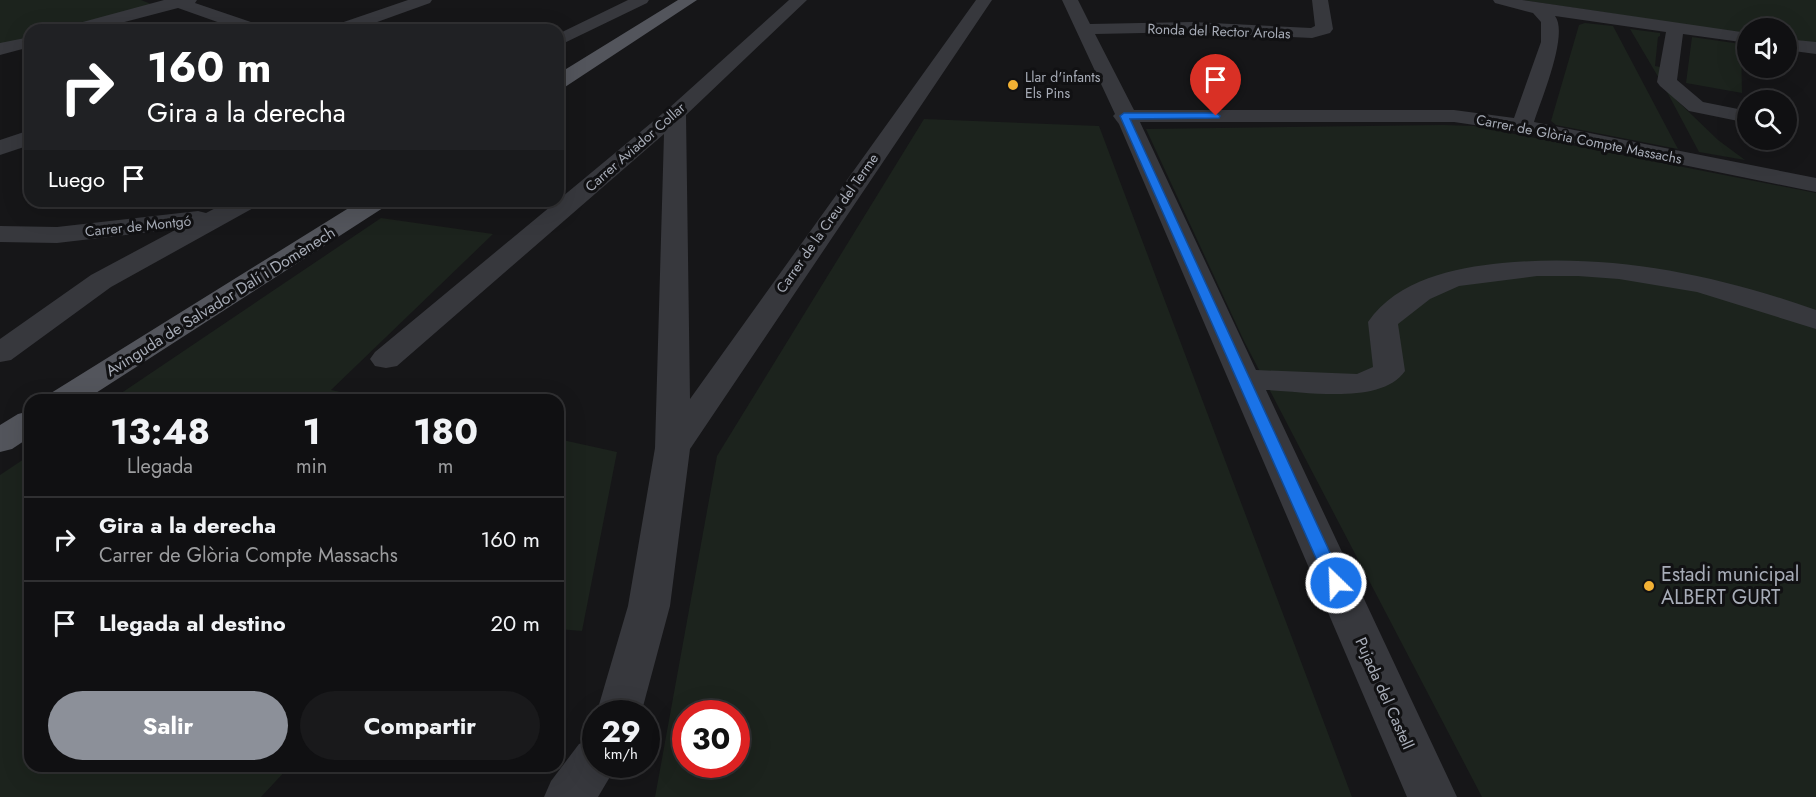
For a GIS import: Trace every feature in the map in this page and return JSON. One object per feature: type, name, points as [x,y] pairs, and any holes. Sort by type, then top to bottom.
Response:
[{"type":"main road","points":[[564,79],[689,0]]},
{"type":"main road","name":"Avinguda de Salvador Dalí i Domènech","points":[[72,394],[368,207]]},
{"type":"main road","points":[[0,441],[24,426]]},
{"type":"street","points":[[355,24],[423,0]]},
{"type":"street","points":[[564,38],[641,0]]},
{"type":"street","name":"Carrer Aviador Collar","points":[[386,359],[675,113],[799,0]]},
{"type":"street","name":"Carrer de la Creu del Terme","points":[[673,448],[984,0]]},
{"type":"street","name":"Ronda del Rector Arolas","points":[[1077,14],[1211,28],[1312,33],[1324,29],[1320,0]]},
{"type":"street","points":[[1501,0],[1539,9],[1737,37]]},
{"type":"street","points":[[96,24],[180,1],[241,24]]},
{"type":"street","points":[[594,4],[616,12]]},
{"type":"street","points":[[407,6],[418,22]]},
{"type":"street","points":[[1522,126],[1550,42],[1550,21],[1539,9]]},
{"type":"street","name":"Pujada del Castell","points":[[1077,14],[1432,797]]},
{"type":"street","points":[[1681,29],[1678,84],[1687,92],[1737,100]]},
{"type":"street","points":[[1681,29],[1667,82],[1696,107],[1737,115]]},
{"type":"street","points":[[0,49],[24,43]]},
{"type":"street","points":[[1797,45],[1816,48]]},
{"type":"street","points":[[622,700],[649,606],[673,448],[675,113]]},
{"type":"street","name":"Carrer de Glòria Compte Massachs","points":[[1124,116],[1454,116],[1522,126],[1816,185]]},
{"type":"street","points":[[0,147],[24,139]]},
{"type":"street","points":[[0,353],[96,268],[170,243],[237,207]]},
{"type":"street","name":"Carrer de Montgó","points":[[0,234],[57,235],[136,228],[218,217]]},
{"type":"street","name":"Carrer de Montgó","points":[[57,235],[96,268]]},
{"type":"street","points":[[1244,379],[1362,384],[1389,371],[1383,322],[1399,308],[1434,285],[1469,275],[1531,267],[1590,268],[1668,277],[1761,299],[1816,320]]},
{"type":"street","points":[[569,797],[582,778]]},
{"type":"shaded area","points":[[0,0],[141,0],[156,6],[87,24],[24,24],[24,40],[0,46]]},
{"type":"shaded area","points":[[1522,0],[1816,0],[1816,43],[1797,40],[1797,18],[1737,18],[1737,32]]},
{"type":"shaded area","points":[[1585,23],[1613,26],[1678,149],[1556,125],[1551,121],[1579,25]]},
{"type":"shaded area","points":[[1630,29],[1660,33],[1655,66],[1660,67],[1660,80]]},
{"type":"shaded area","points":[[1692,37],[1737,43],[1737,78],[1742,78],[1742,90],[1737,90],[1737,92],[1686,83]]},
{"type":"shaded area","points":[[1666,90],[1718,140],[1745,160],[1699,152]]},
{"type":"shaded area","points":[[924,119],[1099,126],[1352,797],[655,797],[672,704],[672,778],[750,778],[750,700],[673,700],[717,456]]},
{"type":"shaded area","points":[[1474,126],[1816,193],[1816,797],[1482,797],[1244,341],[1146,129]]},
{"type":"shaded area","points":[[381,218],[493,234],[331,390],[349,394],[120,394]]},
{"type":"shaded area","points":[[564,440],[617,452],[582,631],[564,630]]},
{"type":"shaded area","points":[[24,459],[24,772],[284,772],[261,797],[0,797],[0,475]]},
{"type":"place","name":"Llar d'infants Els Pins","points":[[1013,85]]},
{"type":"place","name":"Estadi municipal ALBERT GURT","points":[[1649,586]]},
{"type":"route","points":[[1216,116],[1124,116],[1130,124],[1336,583]]}]
